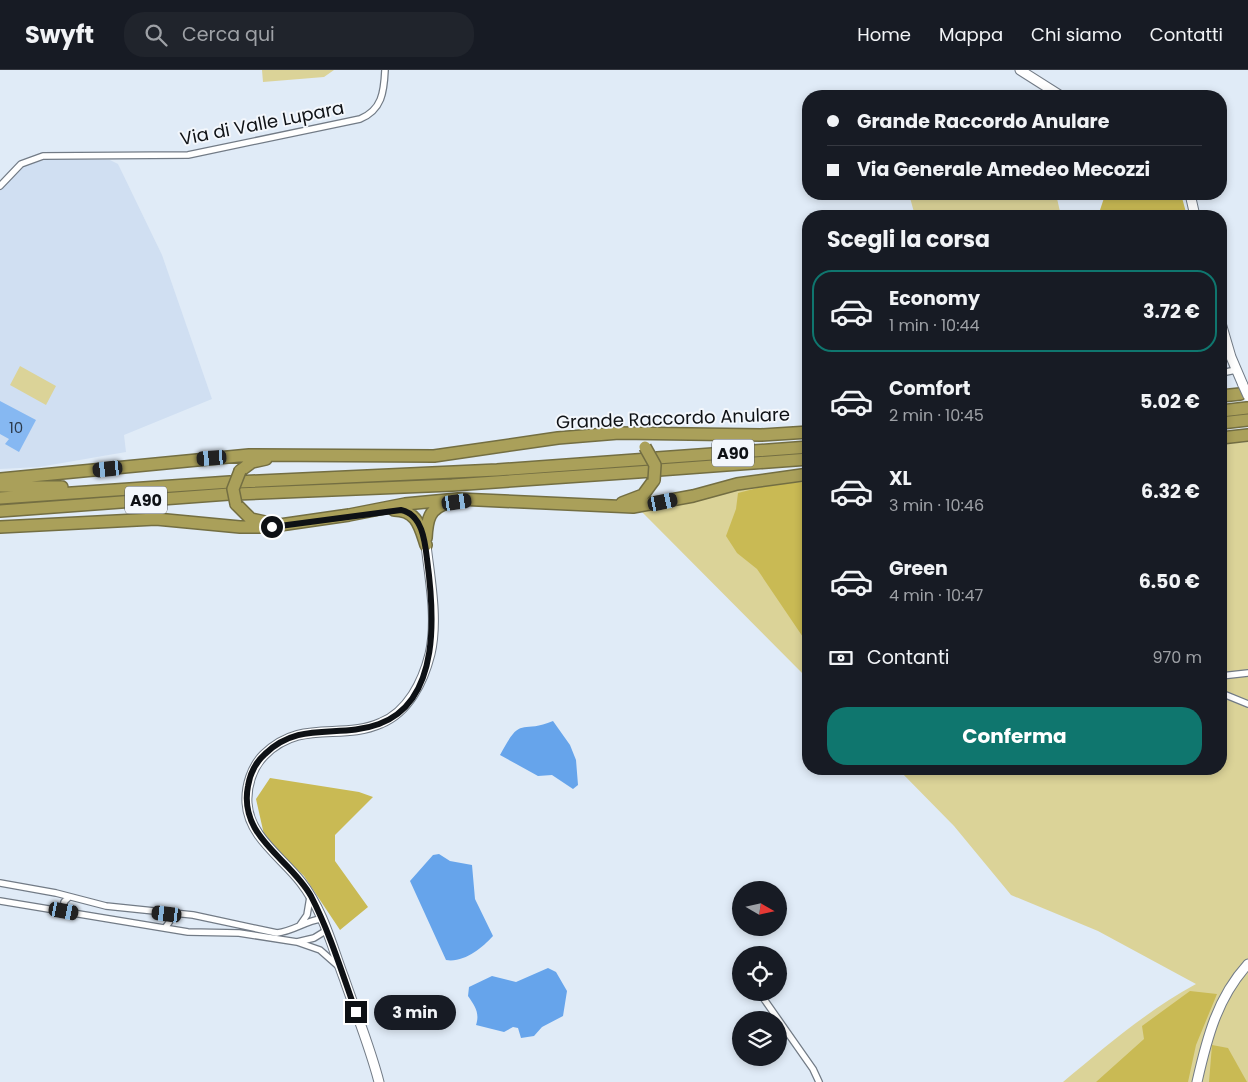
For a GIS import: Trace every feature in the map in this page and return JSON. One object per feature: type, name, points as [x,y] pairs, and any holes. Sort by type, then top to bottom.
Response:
[{"type":"highway","points":[[1227,395],[1244,391]]},
{"type":"highway","points":[[1227,410],[1247,408]]},
{"type":"highway","points":[[1227,422],[1248,420]]},
{"type":"highway","name":"Grande Raccordo Anulare","points":[[0,479],[194,459],[290,455],[434,456],[582,436],[619,434],[761,435],[802,432]]},
{"type":"highway","points":[[1227,437],[1248,435]]},
{"type":"highway","points":[[582,436],[627,439],[645,447],[655,464],[655,474],[648,491],[637,499],[618,504],[588,506]]},
{"type":"highway","name":"Grande Raccordo Anulare","points":[[0,498],[129,489],[236,478],[497,470],[802,448]]},
{"type":"highway","points":[[290,455],[252,462],[236,478],[233,489],[234,498],[251,519],[265,522],[323,516],[415,500],[452,497],[588,506],[642,506],[737,484],[802,475]]},
{"type":"highway","name":"A90","points":[[0,511],[655,474],[802,460]]},
{"type":"highway","points":[[0,486],[129,489]]},
{"type":"highway","points":[[349,515],[405,504],[479,498]]},
{"type":"highway","points":[[426,545],[429,516],[435,508],[479,498]]},
{"type":"highway","points":[[0,517],[36,514],[62,506]]},
{"type":"highway","points":[[0,526],[156,519],[259,527],[392,510],[406,511],[417,520],[426,545]]},
{"type":"street","name":"Via di Valle Lupara","points":[[0,186],[21,164],[43,156],[188,155],[360,119],[371,114],[378,106],[384,90],[385,70]]},
{"type":"street","points":[[1020,70],[1052,90]]},
{"type":"street","points":[[1227,342],[1244,391]]},
{"type":"street","points":[[1227,372],[1236,370]]},
{"type":"street","points":[[379,1082],[327,930],[310,895],[254,828],[246,802],[251,776],[262,757],[285,739],[309,732],[372,726],[391,718],[410,700],[423,675],[432,643],[430,585],[426,545]]},
{"type":"street","points":[[1227,675],[1248,673]]},
{"type":"street","points":[[1227,696],[1248,704]]},
{"type":"street","points":[[0,883],[56,892],[106,906],[167,914],[193,915],[277,933],[289,932],[309,921],[321,919]]},
{"type":"street","points":[[300,926],[308,910],[310,895]]},
{"type":"street","points":[[64,911],[64,902],[69,897]]},
{"type":"street","points":[[0,901],[165,928],[238,933],[297,942],[320,950],[341,971]]},
{"type":"street","points":[[165,928],[170,921],[167,914]]},
{"type":"street","points":[[297,942],[314,938],[327,930]]},
{"type":"street","points":[[1197,1082],[1216,1012],[1228,990],[1248,964]]},
{"type":"street","points":[[766,1001],[813,1069],[819,1082]]},
{"type":"shaded area","points":[[262,70],[334,70],[324,77],[263,82]]},
{"type":"shaded area","points":[[48,159],[110,160],[118,164],[162,255],[212,399],[124,435],[126,452],[39,467],[0,469],[0,191],[22,166]]},
{"type":"shaded area","points":[[911,200],[1057,200],[1060,210],[913,210]]},
{"type":"shaded area","points":[[1103,200],[1183,200],[1185,210],[1100,210]]},
{"type":"shaded area","points":[[20,366],[56,386],[46,405],[10,385]]},
{"type":"shaded area","points":[[1248,442],[1248,1082],[1063,1082],[1144,1017],[1196,984],[1098,931],[1011,895],[954,826],[904,775],[1227,775],[1227,444]]},
{"type":"shaded area","points":[[802,480],[802,673],[641,511],[777,482]]},
{"type":"shaded area","points":[[802,482],[802,636],[757,569],[737,553],[726,536],[736,509],[738,493],[777,483]]},
{"type":"shaded area","points":[[270,778],[359,792],[373,797],[335,835],[335,861],[368,907],[340,930],[304,876],[265,839],[256,799]]},
{"type":"shaded area","points":[[1190,991],[1217,994],[1196,1045],[1188,1082],[1096,1082],[1144,1039],[1142,1026]]},
{"type":"shaded area","points":[[1212,1045],[1228,1048],[1247,1082],[1209,1082]]},
{"type":"water","points":[[553,721],[570,745],[576,760],[578,785],[573,789],[552,775],[538,776],[500,755],[507,742],[517,730]]},
{"type":"water","points":[[439,854],[450,861],[472,865],[475,899],[493,936],[472,954],[453,960],[446,960],[410,881],[433,855]]},
{"type":"water","points":[[548,968],[556,972],[567,991],[563,1016],[542,1027],[534,1036],[521,1038],[518,1028],[513,1027],[504,1032],[476,1025],[477,1013],[475,1006],[468,996],[469,987],[492,976],[516,982]]},
{"type":"building","points":[[0,401],[36,420],[19,452],[5,444],[9,439],[0,434]]},
{"type":"route","points":[[272,527],[349,515],[401,510],[412,514],[417,520],[426,545],[432,614],[432,643],[423,675],[410,700],[391,718],[381,724],[363,728],[300,733],[285,739],[269,750],[258,762],[252,772],[248,786],[246,802],[254,828],[310,895],[327,930],[356,1012]]}]
